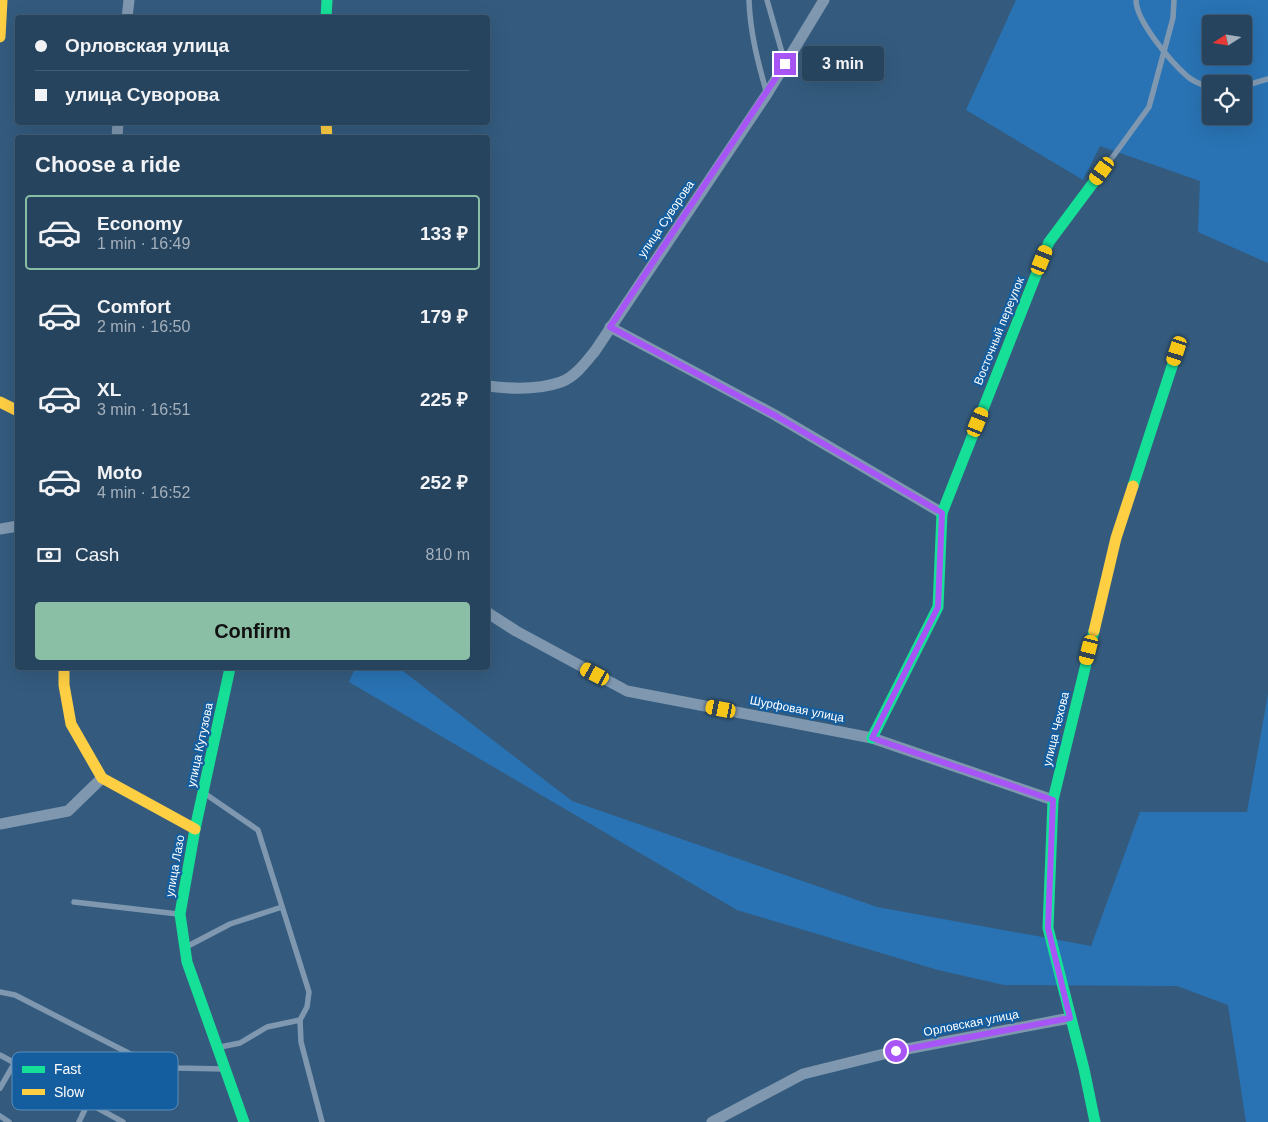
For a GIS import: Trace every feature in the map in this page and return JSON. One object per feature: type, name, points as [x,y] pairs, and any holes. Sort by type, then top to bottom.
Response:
[{"type":"street","points":[[0,37],[2,0]]},
{"type":"street","points":[[127,15],[129,0]]},
{"type":"street","points":[[326,0],[326,15]]},
{"type":"street","name":"улица Суворова","points":[[490,386],[516,390],[562,382],[580,368],[610,327],[767,94],[824,0]]},
{"type":"street","name":"Восточный переулок","points":[[872,738],[938,607],[942,513],[1049,242],[1102,171]]},
{"type":"street","points":[[610,327],[776,416],[942,513]]},
{"type":"street","name":"улица Чехова","points":[[1095,1122],[1084,1069],[1048,928],[1053,800],[1116,538],[1177,351]]},
{"type":"street","points":[[0,402],[15,410]]},
{"type":"street","points":[[0,530],[15,527]]},
{"type":"street","name":"Шурфовая улица","points":[[490,614],[516,631],[627,691],[872,738],[1053,800]]},
{"type":"street","points":[[0,824],[68,810],[102,778],[71,724],[64,685],[64,670]]},
{"type":"street","name":"улица Кутузова","points":[[195,829],[230,670]]},
{"type":"street","name":"улица Лазо","points":[[102,778],[195,829],[180,914],[184,948],[244,1122]]},
{"type":"street","name":"Орловская улица","points":[[712,1122],[803,1074],[896,1051],[1070,1018]]},
{"type":"lane","points":[[750,0],[750,19],[756,57],[767,94]]},
{"type":"lane","points":[[767,0],[785,64]]},
{"type":"lane","points":[[1136,0],[1140,17],[1165,52],[1188,78],[1202,84]]},
{"type":"lane","points":[[1102,171],[1149,107],[1173,18],[1174,0]]},
{"type":"lane","points":[[1252,84],[1268,79]]},
{"type":"lane","points":[[204,793],[258,830],[309,992],[307,1007],[300,1020],[301,1042],[322,1122]]},
{"type":"lane","points":[[74,902],[180,914]]},
{"type":"lane","points":[[184,948],[230,924],[282,907]]},
{"type":"lane","points":[[0,992],[15,995],[126,1052]]},
{"type":"lane","points":[[218,1047],[240,1043],[267,1027],[300,1020]]},
{"type":"lane","points":[[0,1055],[12,1063]]},
{"type":"lane","points":[[0,1088],[12,1067]]},
{"type":"lane","points":[[178,1068],[226,1069]]},
{"type":"lane","points":[[79,1122],[85,1110]]},
{"type":"lane","points":[[101,1110],[123,1122]]},
{"type":"lane","points":[[0,1116],[9,1122]]},
{"type":"shaded area","points":[[1016,0],[1268,0],[1268,263],[1198,232],[1200,181],[1100,146],[1083,180],[966,110]]},
{"type":"shaded area","points":[[354,670],[402,670],[572,801],[877,907],[1091,946],[1140,812],[1247,812],[1268,694],[1268,1122],[1246,1122],[1228,1005],[1177,986],[1004,985],[938,970],[737,910],[349,682]]},
{"type":"traffic: fast","points":[[326,15],[327,0]]},
{"type":"traffic: fast","points":[[872,738],[938,607],[942,513],[1049,242],[1102,171]]},
{"type":"traffic: fast","points":[[1133,486],[1177,351]]},
{"type":"traffic: fast","points":[[1094,631],[1053,800],[1048,928],[1084,1069],[1095,1122]]},
{"type":"traffic: fast","points":[[230,670],[195,829],[180,914],[187,962],[244,1122]]},
{"type":"traffic: slow","points":[[0,37],[2,0]]},
{"type":"traffic: slow","points":[[326,125],[327,135]]},
{"type":"traffic: slow","points":[[0,402],[15,410]]},
{"type":"traffic: slow","points":[[1094,631],[1116,538],[1133,486]]},
{"type":"traffic: slow","points":[[64,670],[64,685],[71,724],[102,778],[195,829]]},
{"type":"route","points":[[785,64],[767,94],[610,327],[776,416],[942,513],[938,607],[872,738],[1053,800],[1048,928],[1070,1018],[896,1051]]}]
